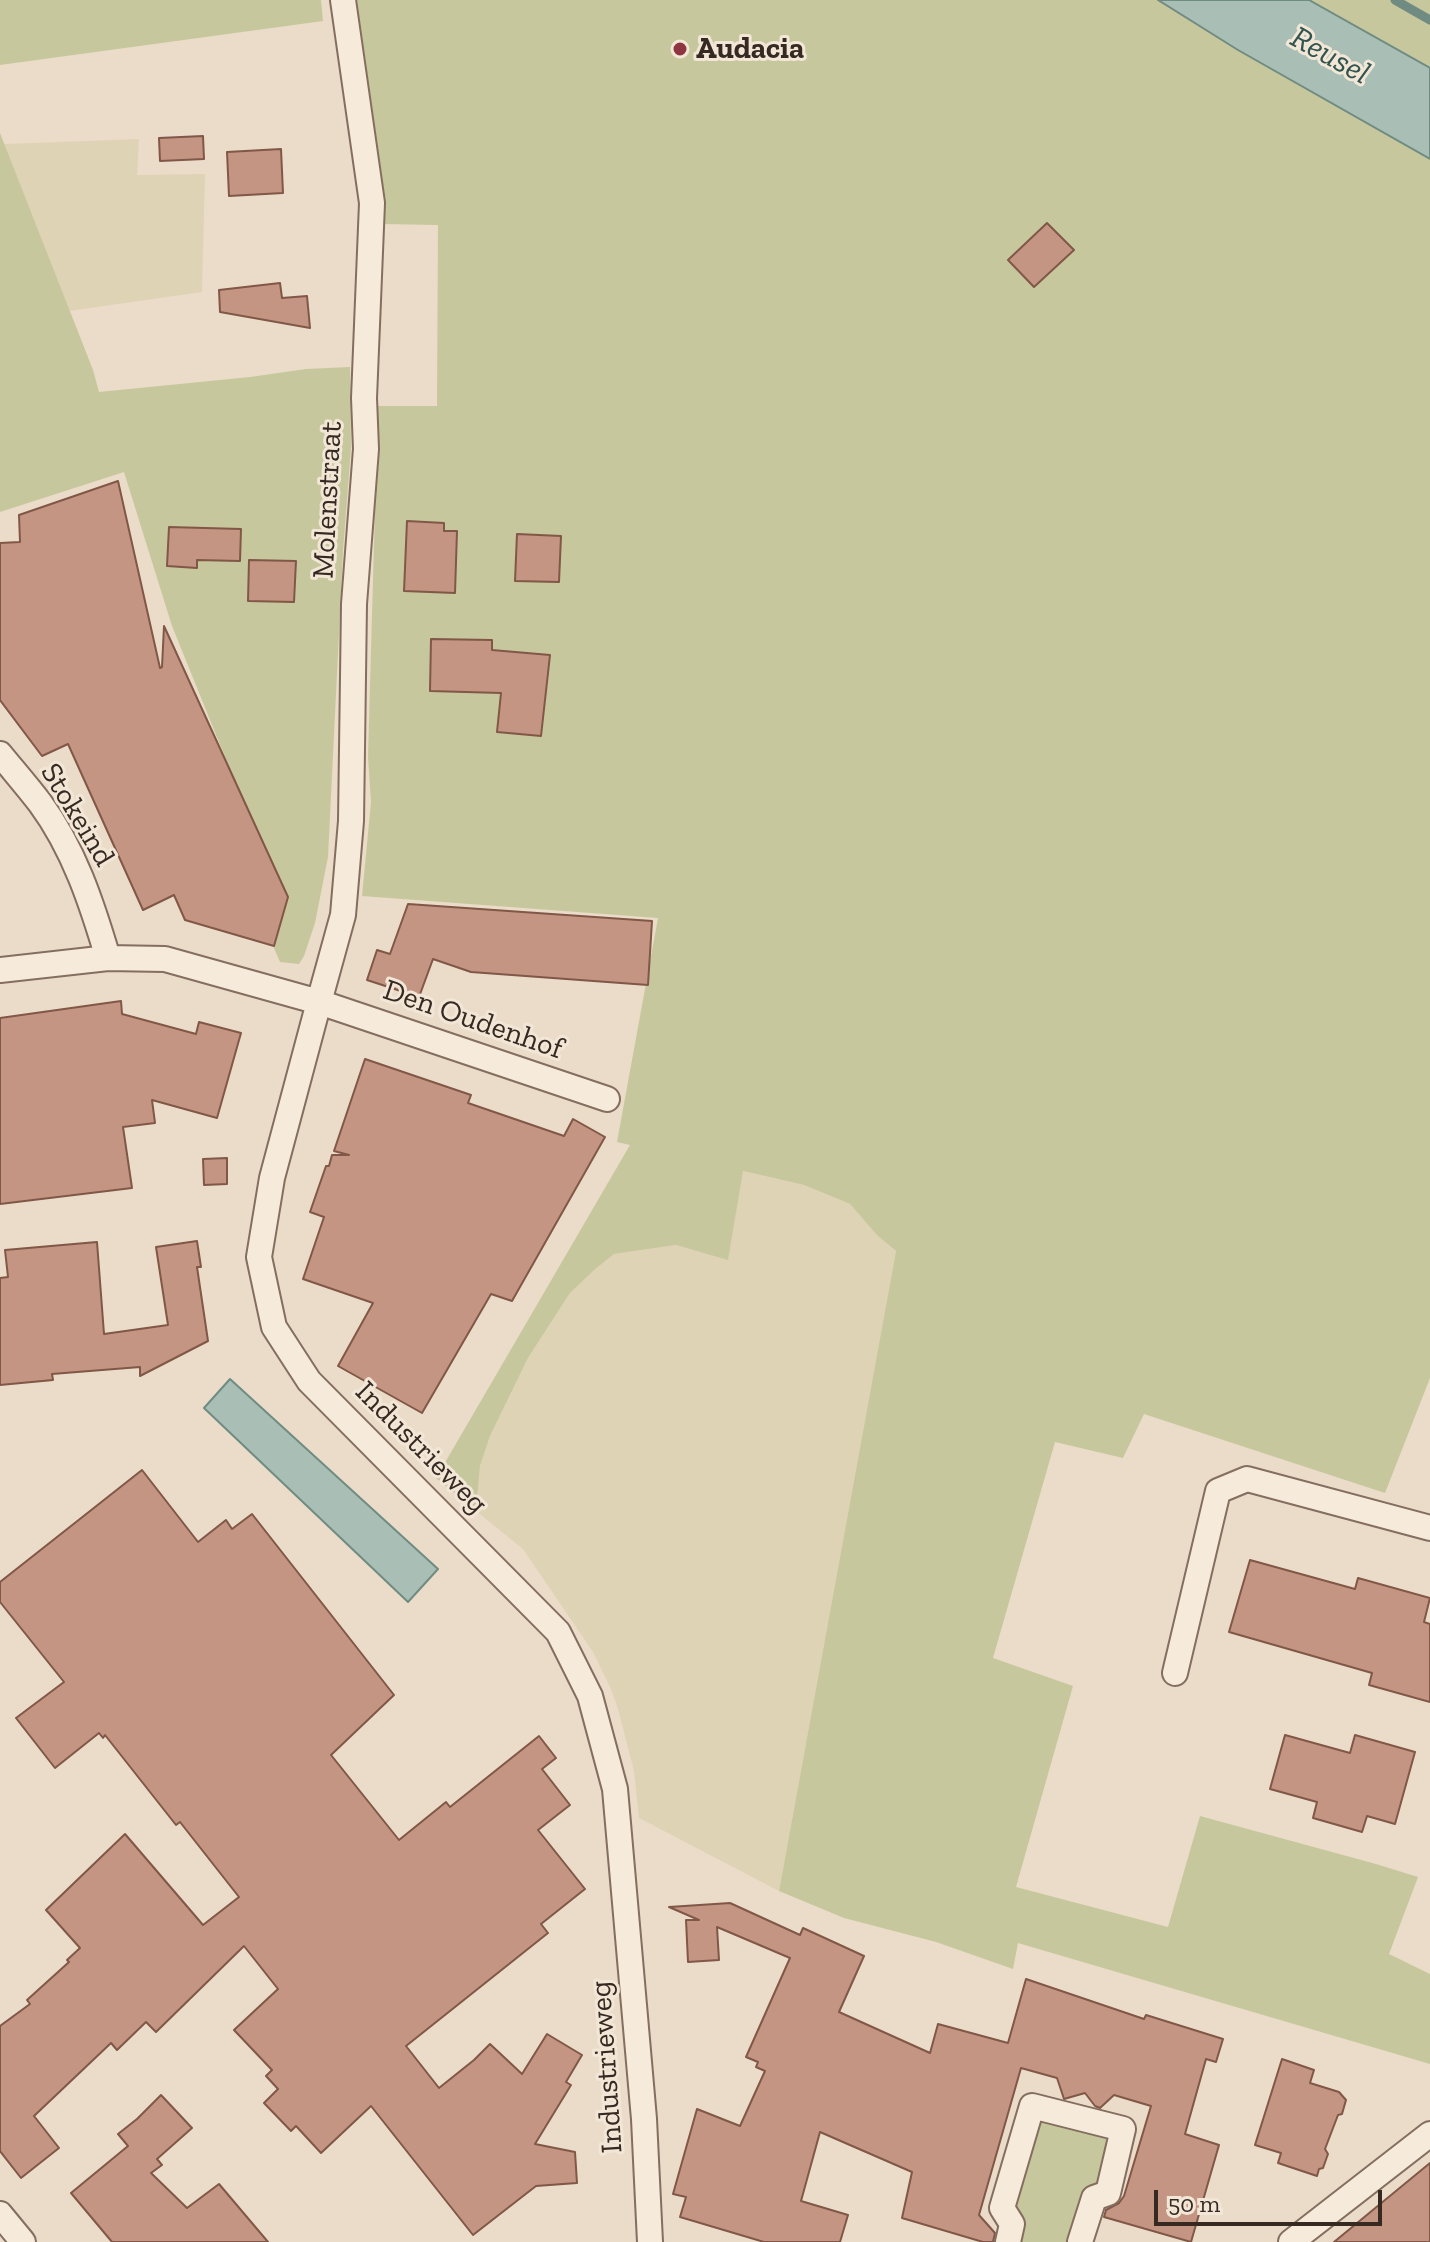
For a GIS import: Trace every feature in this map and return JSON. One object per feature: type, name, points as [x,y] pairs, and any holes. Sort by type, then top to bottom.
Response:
[{"type":"street","name":"Molenstraat","points":[[319,1002],[343,915],[351,821],[354,604],[366,449],[364,398],[372,203],[343,0]]},
{"type":"street","name":"Stokeind","points":[[0,754],[42,805],[69,850],[91,903],[108,958]]},
{"type":"street","points":[[0,970],[108,958],[165,959],[319,1002]]},
{"type":"street","name":"Den Oudenhof","points":[[319,1002],[607,1099]]},
{"type":"street","name":"Industrieweg","points":[[319,1002],[272,1178],[259,1257],[274,1327],[309,1381],[558,1632],[590,1696],[615,1789],[644,2119],[650,2242]]},
{"type":"street","points":[[1175,1673],[1218,1491],[1247,1479],[1430,1528]]},
{"type":"street","points":[[1008,2242],[1012,2224],[1002,2208],[1032,2106],[1123,2129],[1108,2193],[1094,2198],[1080,2242]]},
{"type":"street","points":[[1291,2242],[1430,2134]]},
{"type":"street","points":[[0,2214],[23,2242]]},
{"type":"shaded area","points":[[139,139],[137,175],[205,174],[202,292],[69,311],[4,144]]},
{"type":"shaded area","points":[[742,1171],[804,1185],[850,1204],[896,1251],[779,1891],[639,1818],[634,1771],[618,1709],[593,1652],[523,1549],[476,1511],[480,1466],[490,1436],[528,1358],[570,1293],[614,1254],[676,1245],[728,1259]]},
{"type":"green space","points":[[0,0],[321,0],[323,21],[0,65]]},
{"type":"green space","points":[[354,0],[1158,0],[1238,50],[1430,159],[1430,1378],[1385,1493],[1144,1414],[1123,1458],[1055,1442],[993,1658],[1073,1686],[1016,1887],[1168,1927],[1200,1816],[1418,1877],[1389,1954],[1430,1974],[1430,2064],[1018,1943],[1013,1969],[936,1942],[844,1918],[779,1891],[896,1251],[850,1204],[804,1185],[743,1171],[728,1260],[676,1245],[614,1254],[570,1293],[528,1358],[490,1436],[480,1466],[476,1511],[436,1478],[630,1145],[617,1142],[658,918],[362,896],[371,802],[368,757],[378,402],[378,406],[437,406],[438,225],[382,224]]},
{"type":"green space","points":[[1309,0],[1430,0],[1430,68]]},
{"type":"green space","points":[[0,133],[99,392],[350,367],[351,448],[328,857],[315,923],[299,964],[280,962],[237,862],[263,851],[172,626],[124,472],[0,512]]},
{"type":"green space","points":[[1033,2120],[1112,2136],[1104,2179],[1087,2190],[1070,2242],[1014,2242],[1008,2208]]},
{"type":"water","name":"Reusel","points":[[1158,0],[1309,0],[1430,68],[1430,159],[1238,50]]},
{"type":"water","points":[[230,1379],[438,1569],[408,1602],[204,1408]]},
{"type":"building","points":[[203,136],[204,159],[160,161],[159,138]]},
{"type":"building","points":[[281,149],[283,193],[229,196],[227,152]]},
{"type":"building","points":[[1047,223],[1074,250],[1034,287],[1008,260]]},
{"type":"building","points":[[280,283],[282,298],[307,296],[310,328],[220,312],[219,290]]},
{"type":"building","points":[[118,481],[160,668],[164,626],[288,897],[274,946],[185,920],[174,895],[143,910],[68,744],[42,756],[0,700],[0,543],[20,542],[19,515]]},
{"type":"building","points":[[407,521],[444,523],[444,531],[457,531],[455,593],[404,591]]},
{"type":"building","points":[[169,527],[241,529],[240,561],[197,560],[197,568],[167,566]]},
{"type":"building","points":[[517,534],[561,536],[559,582],[515,581]]},
{"type":"building","points":[[249,560],[296,561],[294,602],[248,601]]},
{"type":"building","points":[[431,639],[492,640],[492,650],[550,655],[541,736],[497,732],[501,693],[430,691]]},
{"type":"building","points":[[408,904],[652,921],[648,985],[471,972],[433,959],[419,997],[367,980],[377,950],[390,954]]},
{"type":"building","points":[[121,1001],[122,1014],[196,1034],[199,1022],[241,1033],[217,1118],[152,1100],[155,1123],[123,1127],[132,1188],[0,1204],[0,1018]]},
{"type":"building","points":[[365,1059],[471,1095],[468,1103],[564,1136],[573,1119],[605,1137],[512,1301],[491,1294],[422,1413],[338,1366],[373,1303],[303,1279],[324,1217],[310,1212],[332,1155],[349,1155],[334,1151]]},
{"type":"building","points":[[227,1158],[227,1184],[204,1185],[203,1159]]},
{"type":"building","points":[[197,1241],[201,1267],[197,1267],[208,1341],[140,1376],[140,1367],[52,1374],[53,1380],[0,1385],[0,1278],[8,1277],[5,1250],[97,1242],[104,1334],[168,1325],[156,1247]]},
{"type":"building","points":[[142,1470],[198,1542],[226,1520],[232,1529],[252,1514],[394,1695],[331,1755],[399,1840],[446,1802],[450,1807],[539,1736],[556,1758],[542,1769],[570,1805],[538,1830],[585,1889],[541,1924],[548,1933],[406,2046],[439,2088],[490,2044],[522,2074],[547,2034],[582,2055],[566,2082],[571,2085],[535,2144],[575,2152],[577,2183],[536,2186],[473,2235],[371,2106],[321,2153],[296,2126],[291,2131],[264,2103],[278,2089],[266,2076],[272,2070],[234,2030],[278,1989],[244,1946],[156,2032],[146,2022],[117,2050],[111,2043],[34,2116],[59,2148],[21,2178],[0,2151],[0,2026],[30,2004],[27,2000],[80,1948],[46,1910],[125,1834],[203,1925],[239,1897],[180,1822],[176,1825],[105,1735],[103,1738],[99,1733],[55,1768],[16,1718],[64,1682],[0,1602],[0,1582]]},
{"type":"building","points":[[1250,1560],[1355,1589],[1358,1578],[1430,1598],[1424,1622],[1430,1624],[1430,1702],[1369,1685],[1372,1673],[1229,1632]]},
{"type":"building","points":[[1285,1735],[1350,1753],[1355,1735],[1415,1752],[1395,1824],[1367,1816],[1362,1832],[1313,1818],[1317,1802],[1270,1789]]},
{"type":"building","points":[[730,1903],[800,1935],[803,1928],[864,1956],[839,2012],[930,2053],[938,2024],[1008,2043],[1026,1979],[1144,2019],[1146,2015],[1223,2039],[1216,2062],[1206,2059],[1185,2134],[1219,2145],[1191,2242],[1104,2217],[1106,2210],[1119,2203],[1124,2196],[1151,2106],[1114,2095],[1100,2108],[1085,2093],[1064,2099],[1057,2078],[1021,2068],[979,2215],[995,2233],[993,2242],[983,2242],[902,2218],[912,2172],[820,2132],[801,2201],[848,2215],[840,2242],[764,2242],[680,2217],[686,2197],[673,2194],[697,2109],[740,2126],[765,2071],[756,2067],[758,2062],[746,2057],[790,1958],[717,1927],[719,1960],[688,1962],[686,1920],[699,1920],[669,1907]]},
{"type":"building","points":[[1282,2059],[1314,2070],[1310,2083],[1339,2092],[1346,2100],[1325,2149],[1328,2154],[1323,2168],[1319,2169],[1317,2176],[1278,2163],[1281,2153],[1255,2145]]},
{"type":"building","points":[[161,2095],[192,2128],[157,2159],[162,2165],[151,2173],[187,2208],[219,2184],[268,2242],[112,2242],[71,2193],[128,2146],[118,2134]]},
{"type":"building","points":[[1430,2163],[1430,2242],[1334,2242],[1368,2214]]},
{"type":"waterway","points":[[1395,0],[1430,20]]},
{"type":"place","name":"Audacia","points":[[680,49]]}]
